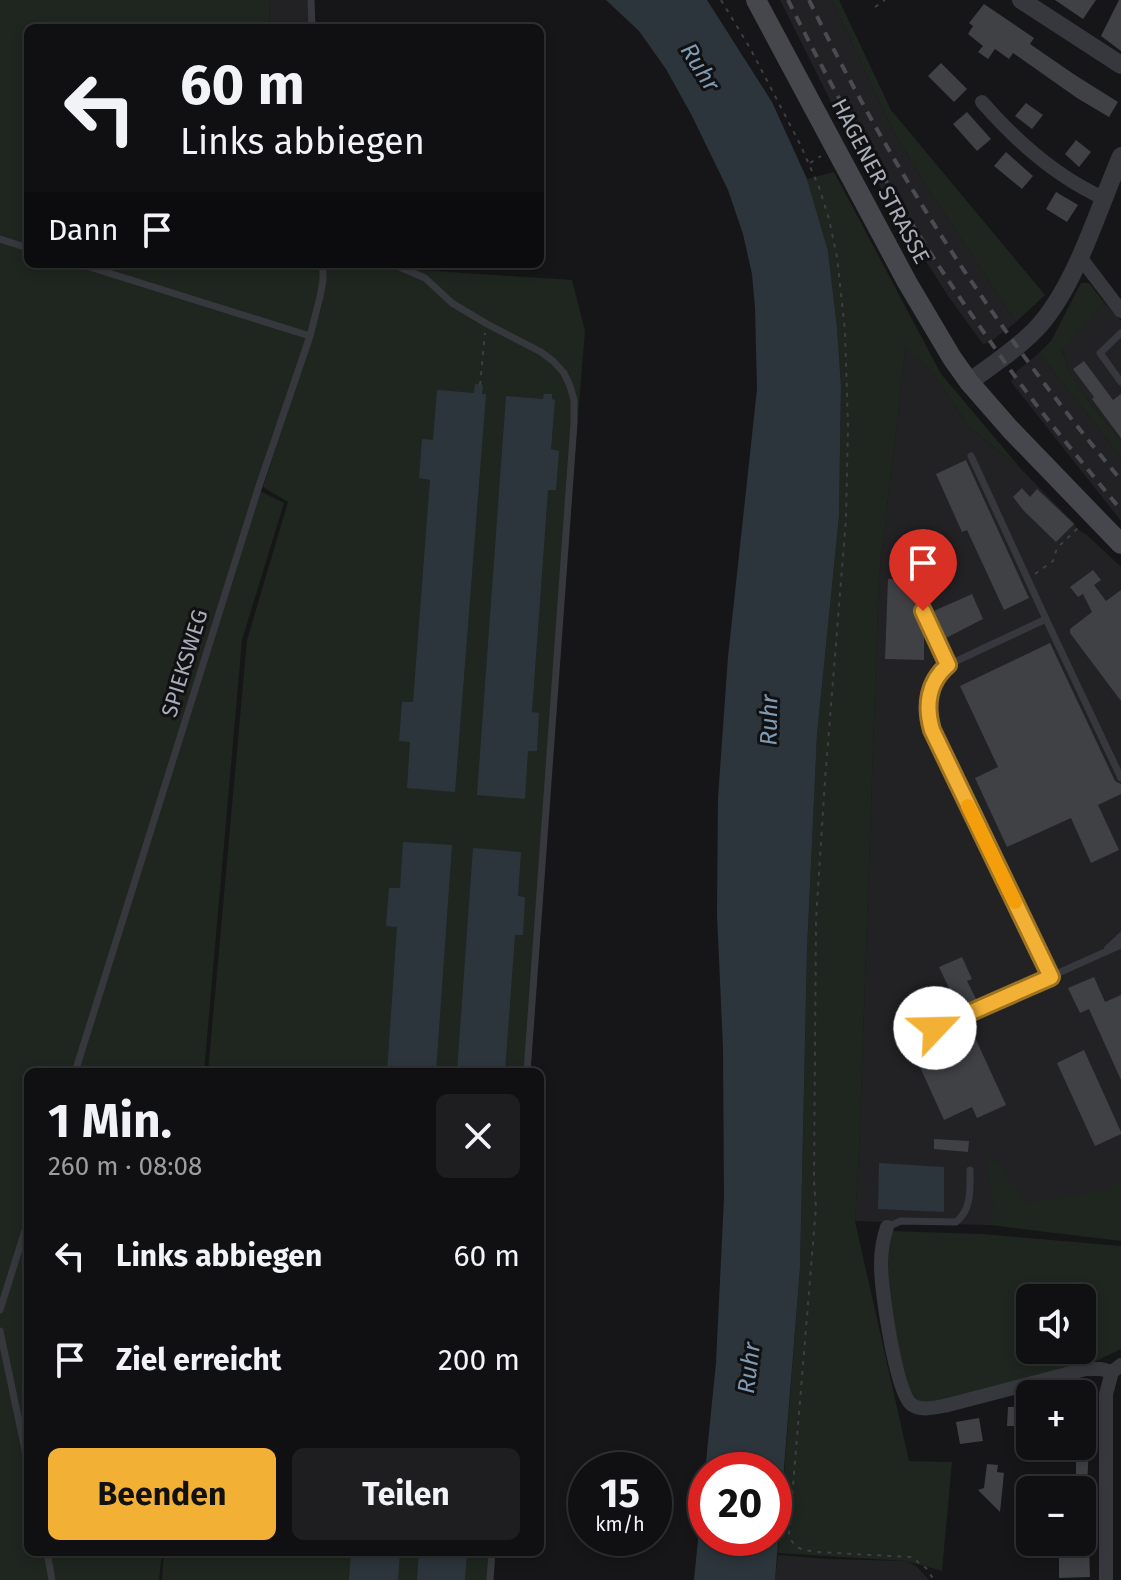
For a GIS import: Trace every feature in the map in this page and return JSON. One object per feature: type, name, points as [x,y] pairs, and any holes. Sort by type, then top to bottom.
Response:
[{"type":"main road","name":"HAGENER STRASSE","points":[[756,0],[907,282],[952,358],[1010,429],[1121,544]]},
{"type":"street","points":[[1021,0],[1121,65]]},
{"type":"street","points":[[982,102],[1033,153],[1082,189],[1103,198]]},
{"type":"street","points":[[969,382],[1011,351],[1051,311],[1080,257],[1121,156]]},
{"type":"street","points":[[1080,257],[1121,311]]},
{"type":"street","points":[[887,1227],[882,1240],[883,1300],[903,1389],[917,1407],[948,1405],[1086,1369],[1116,1369]]},
{"type":"street","points":[[1106,1580],[1106,1394],[1108,1380],[1116,1369]]},
{"type":"lane","points":[[311,0],[312,24]]},
{"type":"lane","points":[[0,239],[24,247]]},
{"type":"lane","points":[[93,268],[310,336]]},
{"type":"lane","name":"SPIEKSWEG","points":[[76,1068],[258,489],[310,336],[320,297],[323,268]]},
{"type":"lane","points":[[402,268],[425,278],[452,303],[553,361],[564,373],[574,400],[527,1068]]},
{"type":"lane","points":[[1121,333],[1100,353],[1121,382]]},
{"type":"lane","points":[[971,456],[1121,778]]},
{"type":"lane","points":[[923,611],[948,665]]},
{"type":"lane","points":[[1046,619],[948,665],[938,673],[928,698],[928,714],[932,730],[1051,977]]},
{"type":"lane","points":[[1099,955],[1121,936]]},
{"type":"lane","points":[[935,1028],[1121,945]]},
{"type":"lane","points":[[887,1227],[901,1221],[956,1222],[969,1201],[970,1170]]},
{"type":"lane","points":[[0,1310],[24,1234]]},
{"type":"lane","points":[[0,1331],[24,1445]]},
{"type":"lane","points":[[48,1556],[52,1580]]},
{"type":"lane","points":[[490,1580],[492,1556]]},
{"type":"path","points":[[721,0],[750,48],[819,187],[837,257],[845,331],[848,427],[846,519],[816,920],[816,1207],[789,1534],[792,1542],[803,1550],[911,1557],[926,1568],[934,1580]]},
{"type":"path","points":[[875,7],[885,0]]},
{"type":"path","points":[[480,385],[487,324]]},
{"type":"path","points":[[1028,579],[1053,561],[1057,548],[1079,527]]},
{"type":"shaded area","points":[[0,0],[269,0],[270,24],[24,24],[24,268],[323,268],[320,297],[258,490],[284,503],[242,640],[204,1068],[24,1068],[24,1556],[162,1556],[159,1580],[0,1580]]},
{"type":"shaded area","points":[[269,0],[311,0],[312,24],[270,24]]},
{"type":"shaded area","points":[[780,0],[832,0],[891,127],[1016,322],[990,342],[983,344],[948,296],[893,209],[831,102]]},
{"type":"shaded area","points":[[832,0],[839,0],[891,110],[1045,295],[1016,322],[891,127]]},
{"type":"shaded area","points":[[834,172],[941,374],[1022,470],[968,426],[936,377],[906,345],[879,575],[855,1221],[909,1461],[952,1462],[942,1571],[906,1561],[792,1554],[792,1452],[786,1452],[800,1268],[807,950],[817,735],[839,516],[841,386],[828,251],[807,179]]},
{"type":"shaded area","points":[[391,268],[572,280],[585,331],[524,1068],[208,1068],[247,640],[288,502],[263,487],[322,305],[327,269]]},
{"type":"shaded area","points":[[1081,283],[1089,283],[1104,302],[1062,350],[1067,367],[1083,394],[1121,441],[1121,457],[1039,353],[1051,341]]},
{"type":"shaded area","points":[[1104,302],[1121,321],[1121,441],[1083,394],[1067,367],[1062,349]]},
{"type":"shaded area","points":[[906,344],[936,377],[968,426],[1022,470],[1076,528],[1121,567],[1121,1229],[855,1221],[879,575]]},
{"type":"shaded area","points":[[1039,353],[1121,457],[1121,521],[1011,382],[1017,371]]},
{"type":"shaded area","points":[[987,1160],[997,1161],[1026,1203],[1111,1189],[1121,1176],[1121,1241],[990,1225],[993,1207]]},
{"type":"shaded area","points":[[891,1231],[982,1234],[1121,1246],[1121,1349],[1096,1361],[1096,1284],[1016,1284],[1016,1364],[1090,1364],[1028,1380],[1016,1380],[1016,1383],[940,1402],[918,1402],[904,1380],[887,1280],[887,1241]]},
{"type":"shaded area","points":[[164,1556],[493,1556],[491,1580],[162,1580]]},
{"type":"shaded area","points":[[778,1556],[790,1556],[907,1561],[929,1580],[775,1580]]},
{"type":"water","name":"Ruhr","points":[[606,0],[707,0],[772,102],[807,179],[828,251],[837,327],[841,386],[839,516],[817,735],[807,950],[800,1268],[785,1452],[707,1452],[716,1363],[724,1198],[723,1048],[717,914],[718,798],[728,657],[757,389],[755,307],[743,234],[728,190],[666,69],[639,31]]},
{"type":"water","points":[[475,384],[483,385],[482,394],[486,394],[455,792],[407,788],[410,742],[399,741],[402,702],[413,702],[430,480],[419,478],[422,439],[433,440],[437,390],[474,393]]},
{"type":"water","points":[[544,394],[552,394],[555,400],[551,449],[559,451],[556,490],[548,490],[532,712],[539,713],[537,751],[528,751],[525,799],[477,795],[506,396],[543,399]]},
{"type":"water","points":[[403,842],[452,845],[436,1068],[387,1068],[397,927],[386,926],[389,888],[400,888]]},
{"type":"water","points":[[473,848],[521,852],[518,896],[525,897],[523,935],[515,935],[505,1068],[457,1068]]},
{"type":"water","points":[[879,1163],[944,1167],[944,1212],[878,1209]]},
{"type":"water","points":[[351,1556],[400,1556],[398,1580],[349,1580]]},
{"type":"water","points":[[419,1556],[467,1556],[465,1580],[417,1580]]},
{"type":"water","points":[[696,1556],[777,1556],[775,1580],[694,1580]]},
{"type":"building","points":[[1055,0],[1096,0],[1083,19]]},
{"type":"building","points":[[1121,0],[1121,51],[1101,36]]},
{"type":"building","points":[[984,4],[1034,38],[1030,44],[1118,102],[1109,117],[1013,53],[1009,59],[995,49],[988,59],[978,52],[983,46],[968,34],[973,26],[969,23]]},
{"type":"building","points":[[941,63],[967,89],[954,102],[928,76]]},
{"type":"building","points":[[1026,103],[1043,115],[1032,129],[1015,116]]},
{"type":"building","points":[[967,112],[991,139],[977,151],[953,124]]},
{"type":"building","points":[[1076,140],[1091,152],[1079,167],[1065,154]]},
{"type":"building","points":[[1006,152],[1033,176],[1022,189],[994,166]]},
{"type":"building","points":[[1056,192],[1078,205],[1067,222],[1046,209]]},
{"type":"building","points":[[1084,361],[1113,400],[1121,394],[1121,438],[1073,369]]},
{"type":"building","points":[[966,460],[1029,598],[1004,610],[967,530],[962,532],[936,474]]},
{"type":"building","points":[[1022,488],[1030,497],[1037,489],[1074,524],[1056,542],[1013,497]]},
{"type":"building","points":[[1093,570],[1101,580],[1094,585],[1106,601],[1121,590],[1121,701],[1070,633],[1070,629],[1092,612],[1083,594],[1078,597],[1070,587]]},
{"type":"building","points":[[888,579],[925,580],[924,605],[917,611],[924,629],[924,660],[885,659]]},
{"type":"building","points":[[972,594],[983,619],[946,638],[934,611]]},
{"type":"building","points":[[1050,643],[1115,781],[1121,784],[1121,794],[1098,805],[1119,850],[1091,863],[1071,818],[1007,847],[975,778],[998,767],[960,686]]},
{"type":"building","points":[[962,957],[972,979],[967,981],[977,1001],[959,1009],[939,967]]},
{"type":"building","points":[[1094,977],[1105,1002],[1121,995],[1121,1080],[1089,1009],[1080,1013],[1068,988]]},
{"type":"building","points":[[972,1031],[1006,1105],[977,1118],[972,1107],[944,1120],[915,1056],[933,1048],[929,1039],[938,1034],[943,1045]]},
{"type":"building","points":[[1084,1050],[1121,1132],[1095,1146],[1057,1063]]},
{"type":"building","points":[[934,1139],[969,1141],[968,1152],[934,1149]]},
{"type":"building","points":[[1008,1407],[1016,1407],[1016,1426],[1007,1426]]},
{"type":"building","points":[[979,1418],[983,1441],[960,1444],[956,1422]]},
{"type":"building","points":[[1076,1460],[1088,1460],[1088,1476],[1076,1476]]},
{"type":"building","points":[[987,1464],[998,1465],[997,1472],[1004,1473],[1000,1512],[978,1490],[984,1488]]},
{"type":"building","points":[[1059,1556],[1089,1556],[1090,1577],[1059,1578]]},
{"type":"railway","points":[[788,0],[858,132],[934,259],[1021,385],[1121,510]]},
{"type":"railway","points":[[809,0],[876,127],[950,250],[1032,367],[1121,480]]},
{"type":"slow traffic","points":[[968,806],[1015,902]]},
{"type":"route","points":[[923,611],[948,665],[938,673],[928,698],[932,730],[1051,977],[935,1028]]}]
